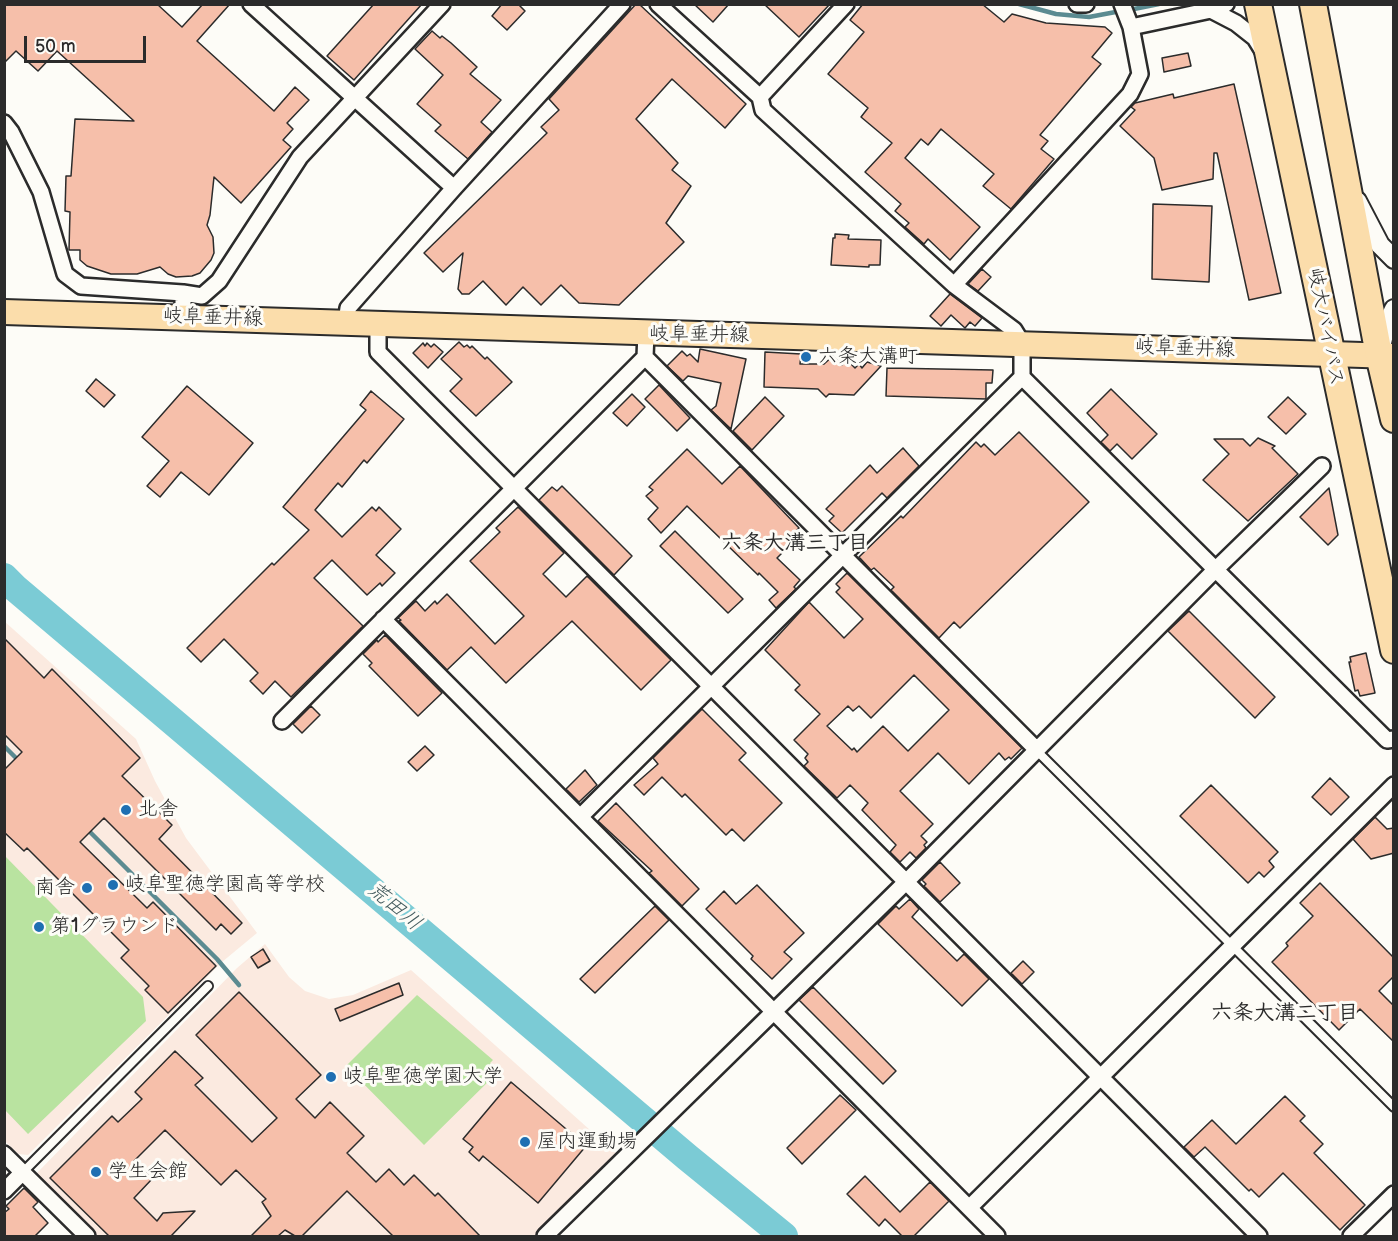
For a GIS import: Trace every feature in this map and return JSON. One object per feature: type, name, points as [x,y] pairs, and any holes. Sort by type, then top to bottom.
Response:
[{"type":"highway","name":"岐大バイパス","points":[[1258,4],[1394,650]]},
{"type":"highway","points":[[1313,4],[1347,180],[1386,356],[1394,419]]},
{"type":"main road","name":"岐阜垂井線","points":[[4,312],[378,324],[646,345],[1022,343],[1386,356]]},
{"type":"street","points":[[251,4],[454,188]]},
{"type":"street","points":[[4,123],[11,132],[41,192],[66,274],[81,286],[202,296],[219,281],[300,157],[442,4]]},
{"type":"street","points":[[346,323],[348,308],[622,4]]},
{"type":"street","points":[[658,4],[760,97],[763,110],[954,285],[1014,330],[1022,343],[1022,377],[1387,740],[1394,739]]},
{"type":"street","points":[[760,97],[846,4]]},
{"type":"street","points":[[1077,4],[1086,4]]},
{"type":"street","points":[[954,285],[1130,94],[1140,74],[1131,27],[1122,4]]},
{"type":"street","points":[[1131,27],[1211,10],[1226,4]]},
{"type":"street","points":[[1211,10],[1236,23],[1255,38],[1270,61]]},
{"type":"street","points":[[1347,180],[1380,245],[1394,259]]},
{"type":"street","points":[[183,293],[183,317]]},
{"type":"street","points":[[1386,356],[1386,326],[1394,309]]},
{"type":"street","points":[[378,324],[378,352],[1259,1236]]},
{"type":"street","points":[[282,721],[514,488],[646,345],[843,555],[1036,749]]},
{"type":"street","points":[[579,817],[1022,377]]},
{"type":"street","points":[[545,1236],[906,882],[1215,570],[1322,466]]},
{"type":"street","points":[[383,619],[997,1236]]},
{"type":"street","points":[[969,1208],[1394,785]]},
{"type":"street","points":[[4,1154],[87,1236]]},
{"type":"street","points":[[4,1191],[23,1172]]},
{"type":"street","points":[[1351,1236],[1394,1194]]},
{"type":"lane","points":[[1036,749],[1394,1107]]},
{"type":"lane","points":[[23,1172],[208,986]]},
{"type":"shaded area","name":"岐阜聖徳学園高等学校","points":[[4,621],[136,739],[155,781],[186,838],[257,933],[222,962],[28,1155],[18,1154],[4,1140]]},
{"type":"shaded area","name":"岐阜聖徳学園大学","points":[[265,944],[289,977],[305,991],[329,999],[353,995],[411,970],[618,1155],[534,1236],[98,1236],[36,1174],[237,968]]},
{"type":"green space","name":"第1グラウンド","points":[[5,856],[143,997],[146,1021],[28,1134],[5,1110]]},
{"type":"green space","points":[[417,995],[493,1060],[490,1063],[498,1072],[424,1145],[346,1066]]},
{"type":"building","points":[[4,4],[157,4],[182,27],[203,4],[230,4],[197,41],[274,111],[295,87],[309,100],[287,123],[293,129],[283,140],[291,147],[241,203],[214,177],[207,225],[213,237],[214,253],[200,273],[176,277],[160,267],[137,274],[111,274],[87,266],[80,260],[80,250],[69,250],[70,212],[65,211],[66,176],[71,176],[75,119],[134,121],[57,51],[38,71],[16,51],[4,63]]},
{"type":"building","points":[[374,4],[422,4],[354,80],[327,56]]},
{"type":"building","points":[[502,4],[518,4],[525,11],[507,30],[492,16]]},
{"type":"building","points":[[636,4],[639,4],[746,104],[725,128],[672,79],[636,119],[678,163],[672,170],[691,186],[666,223],[684,242],[619,305],[579,303],[561,285],[541,305],[523,287],[506,305],[483,281],[469,294],[462,294],[458,289],[463,253],[443,272],[424,253],[547,133],[541,127],[559,110],[549,99]]},
{"type":"building","points":[[694,4],[729,4],[713,22]]},
{"type":"building","points":[[764,4],[830,4],[799,37]]},
{"type":"building","points":[[863,4],[982,4],[1004,22],[1012,14],[1046,23],[1105,27],[1112,33],[1092,57],[1101,64],[1040,135],[1048,141],[1041,149],[1054,159],[1011,209],[983,186],[994,174],[941,129],[928,145],[921,139],[905,158],[980,227],[950,260],[928,239],[924,244],[905,227],[909,223],[895,211],[901,204],[865,172],[892,143],[861,117],[868,108],[828,74],[864,32],[850,20]]},
{"type":"building","points":[[432,31],[451,43],[477,67],[470,74],[501,100],[481,122],[492,132],[468,159],[435,131],[441,125],[417,104],[443,75],[415,49]]},
{"type":"building","points":[[1188,53],[1191,66],[1164,72],[1162,58]]},
{"type":"building","points":[[1234,84],[1281,293],[1249,300],[1217,153],[1214,153],[1213,179],[1162,190],[1154,158],[1120,126],[1135,110],[1131,107],[1135,103],[1173,94],[1174,98]]},
{"type":"building","points":[[1153,204],[1212,206],[1209,282],[1152,279]]},
{"type":"building","points":[[835,234],[849,235],[848,239],[881,240],[880,265],[869,265],[869,267],[831,265]]},
{"type":"building","points":[[982,269],[991,277],[978,291],[968,284]]},
{"type":"building","points":[[950,294],[982,318],[975,326],[970,322],[965,328],[951,315],[941,326],[930,316]]},
{"type":"building","points":[[459,342],[464,347],[472,346],[485,359],[487,357],[512,382],[476,416],[450,391],[462,379],[441,359]]},
{"type":"building","points":[[423,343],[431,347],[434,344],[443,352],[428,368],[413,353]]},
{"type":"building","points":[[700,349],[746,359],[731,429],[711,410],[716,406],[721,383],[688,376],[683,381],[667,366],[682,351],[687,356],[690,354],[698,362]]},
{"type":"building","points":[[765,352],[801,354],[800,364],[824,364],[833,356],[842,365],[847,360],[855,368],[859,364],[862,368],[867,362],[881,366],[854,395],[829,394],[826,397],[818,389],[764,387]]},
{"type":"building","points":[[887,368],[993,370],[992,383],[986,383],[986,399],[886,396]]},
{"type":"building","points":[[96,379],[115,395],[104,407],[86,391]]},
{"type":"building","points":[[659,385],[690,418],[677,431],[645,399]]},
{"type":"building","points":[[187,386],[253,443],[209,495],[181,472],[160,497],[147,486],[169,461],[142,437]]},
{"type":"building","points":[[1111,389],[1157,434],[1132,459],[1117,444],[1110,451],[1101,442],[1108,435],[1087,413]]},
{"type":"building","points":[[371,391],[404,419],[367,463],[364,460],[342,487],[338,483],[315,510],[342,537],[372,507],[376,511],[379,507],[401,529],[376,555],[395,573],[382,586],[380,583],[367,595],[332,560],[314,578],[363,626],[291,697],[275,681],[263,694],[250,681],[258,673],[224,639],[201,662],[187,648],[272,563],[274,565],[309,530],[283,507],[366,410],[360,405]]},
{"type":"building","points":[[632,394],[645,407],[627,426],[613,413]]},
{"type":"building","points":[[765,397],[784,416],[752,450],[733,431]]},
{"type":"building","points":[[1288,397],[1306,414],[1286,434],[1268,417]]},
{"type":"building","points":[[1019,432],[1089,502],[960,628],[954,622],[939,638],[891,590],[894,587],[874,568],[871,570],[859,557],[901,516],[903,518],[976,442],[981,447],[984,444],[995,455]]},
{"type":"building","points":[[1258,438],[1275,446],[1272,448],[1298,474],[1248,521],[1203,480],[1229,454],[1214,439],[1243,439],[1250,446]]},
{"type":"building","points":[[903,448],[919,466],[887,498],[882,493],[842,533],[829,521],[834,516],[826,509],[870,465],[877,473]]},
{"type":"building","points":[[687,449],[722,484],[740,466],[799,528],[795,532],[799,536],[777,558],[800,580],[794,587],[796,589],[776,608],[769,600],[778,592],[687,506],[661,533],[648,519],[658,508],[646,496],[653,490],[649,487]]},
{"type":"building","points":[[562,486],[632,556],[614,575],[539,500],[552,487],[557,491]]},
{"type":"building","points":[[1329,488],[1338,535],[1328,545],[1300,517]]},
{"type":"building","points":[[518,507],[564,553],[543,574],[566,597],[587,576],[671,660],[641,690],[572,621],[506,683],[471,647],[447,670],[399,621],[401,620],[398,618],[416,601],[425,611],[447,594],[495,644],[524,616],[470,561],[500,532],[496,528]]},
{"type":"building","points":[[675,531],[743,599],[728,613],[660,546]]},
{"type":"building","points":[[847,573],[1022,748],[1011,759],[1009,757],[1005,760],[999,753],[969,784],[938,753],[900,791],[933,824],[921,836],[927,842],[924,845],[926,848],[916,858],[910,852],[900,862],[890,852],[896,845],[862,810],[868,803],[850,785],[837,798],[804,766],[808,762],[805,758],[808,754],[794,740],[820,714],[795,690],[800,685],[765,650],[809,602],[844,638],[863,619],[836,592],[840,588],[836,584]],"holes":[[[914,675],[949,710],[908,751],[883,726],[857,752],[827,726],[848,706],[853,711],[859,706],[871,718]]]},
{"type":"building","points":[[1189,611],[1275,697],[1255,718],[1168,631]]},
{"type":"building","points":[[385,635],[442,693],[418,716],[369,666],[372,663],[363,654]]},
{"type":"building","points":[[4,638],[44,678],[52,669],[140,758],[122,776],[172,825],[159,839],[242,923],[231,934],[221,924],[216,930],[104,818],[80,842],[147,908],[153,902],[216,966],[168,1013],[145,990],[149,986],[121,958],[129,950],[27,848],[24,851],[4,832],[4,770],[22,752],[4,734]]},
{"type":"building","points":[[1366,653],[1375,693],[1360,696],[1358,690],[1355,691],[1349,662],[1351,662],[1350,657]]},
{"type":"building","points":[[311,706],[320,715],[302,733],[293,724]]},
{"type":"building","points":[[702,709],[746,753],[739,760],[782,803],[744,841],[732,829],[726,835],[685,794],[682,797],[662,777],[644,795],[634,785],[658,764],[653,758]]},
{"type":"building","points":[[425,746],[434,755],[417,771],[408,762]]},
{"type":"building","points":[[585,770],[597,785],[579,802],[566,789]]},
{"type":"building","points":[[1330,778],[1349,797],[1331,815],[1312,797]]},
{"type":"building","points":[[1211,785],[1278,852],[1269,861],[1274,867],[1264,877],[1259,872],[1248,883],[1180,816]]},
{"type":"building","points":[[616,803],[699,889],[682,906],[649,873],[652,871],[598,821]]},
{"type":"building","points":[[1375,817],[1387,829],[1394,828],[1394,853],[1371,859],[1353,839]]},
{"type":"building","points":[[940,862],[960,883],[940,902],[924,886],[926,884],[922,880]]},
{"type":"building","points":[[1320,883],[1394,958],[1394,976],[1379,991],[1394,1006],[1394,1042],[1360,1009],[1339,1030],[1272,962],[1288,946],[1286,943],[1313,916],[1300,903]]},
{"type":"building","points":[[757,885],[804,933],[784,952],[792,959],[772,979],[751,959],[753,956],[706,909],[724,891],[736,904]]},
{"type":"building","points":[[910,899],[919,909],[912,917],[957,961],[964,954],[989,979],[962,1006],[878,924],[896,906],[899,909]]},
{"type":"building","points":[[655,906],[669,920],[595,993],[580,979]]},
{"type":"building","points":[[263,949],[270,961],[258,968],[251,957]]},
{"type":"building","points":[[1023,961],[1034,972],[1022,984],[1011,973]]},
{"type":"building","points":[[399,983],[403,995],[340,1021],[335,1009]]},
{"type":"building","points":[[813,987],[896,1071],[883,1084],[799,1000]]},
{"type":"building","points":[[239,992],[321,1075],[296,1099],[315,1118],[330,1102],[364,1136],[347,1153],[376,1182],[389,1169],[404,1185],[414,1175],[435,1196],[438,1193],[480,1236],[393,1236],[347,1191],[302,1236],[295,1236],[285,1230],[278,1236],[251,1236],[271,1216],[262,1202],[266,1199],[236,1170],[221,1185],[165,1130],[134,1161],[152,1179],[134,1198],[157,1221],[163,1213],[195,1211],[171,1236],[109,1236],[50,1178],[112,1116],[118,1122],[142,1099],[135,1092],[175,1051],[203,1078],[195,1085],[252,1142],[277,1118],[196,1035]]},
{"type":"building","name":"屋内運動場","points":[[511,1082],[586,1146],[538,1203],[483,1156],[479,1161],[469,1152],[473,1147],[463,1139]]},
{"type":"building","points":[[840,1095],[856,1110],[802,1164],[787,1148]]},
{"type":"building","points":[[1285,1096],[1305,1116],[1300,1121],[1323,1144],[1314,1153],[1365,1205],[1340,1230],[1283,1173],[1259,1197],[1251,1189],[1249,1191],[1205,1147],[1194,1157],[1184,1147],[1212,1120],[1236,1144]]},
{"type":"building","points":[[865,1176],[900,1212],[930,1182],[949,1201],[914,1236],[902,1236],[885,1219],[879,1226],[847,1194]]},
{"type":"building","points":[[24,1188],[38,1202],[33,1207],[48,1223],[35,1236],[4,1236],[4,1213],[9,1209],[6,1206]]},
{"type":"waterway","points":[[1019,4],[1056,14],[1089,17],[1121,11]]},
{"type":"waterway","points":[[1129,10],[1159,4]]},
{"type":"waterway","name":"荒田川","points":[[4,577],[687,1157],[784,1236]]},
{"type":"waterway","points":[[4,746],[20,762]]},
{"type":"waterway","points":[[86,828],[217,959],[239,985]]},
{"type":"place","name":"六条大溝町","points":[[806,357]]},
{"type":"place","name":"北舎","points":[[126,810]]},
{"type":"place","name":"岐阜聖徳学園高等学校","points":[[113,885]]},
{"type":"place","name":"南舎","points":[[87,888]]},
{"type":"place","name":"第1グラウンド","points":[[39,927]]},
{"type":"place","name":"岐阜聖徳学園大学","points":[[331,1077]]},
{"type":"place","name":"屋内運動場","points":[[525,1142]]},
{"type":"place","name":"学生会館","points":[[96,1172]]},
{"type":"district","name":"六条大溝三丁目","points":[[795,544]]},
{"type":"district","name":"六条大溝二丁目","points":[[1285,1014]]}]
